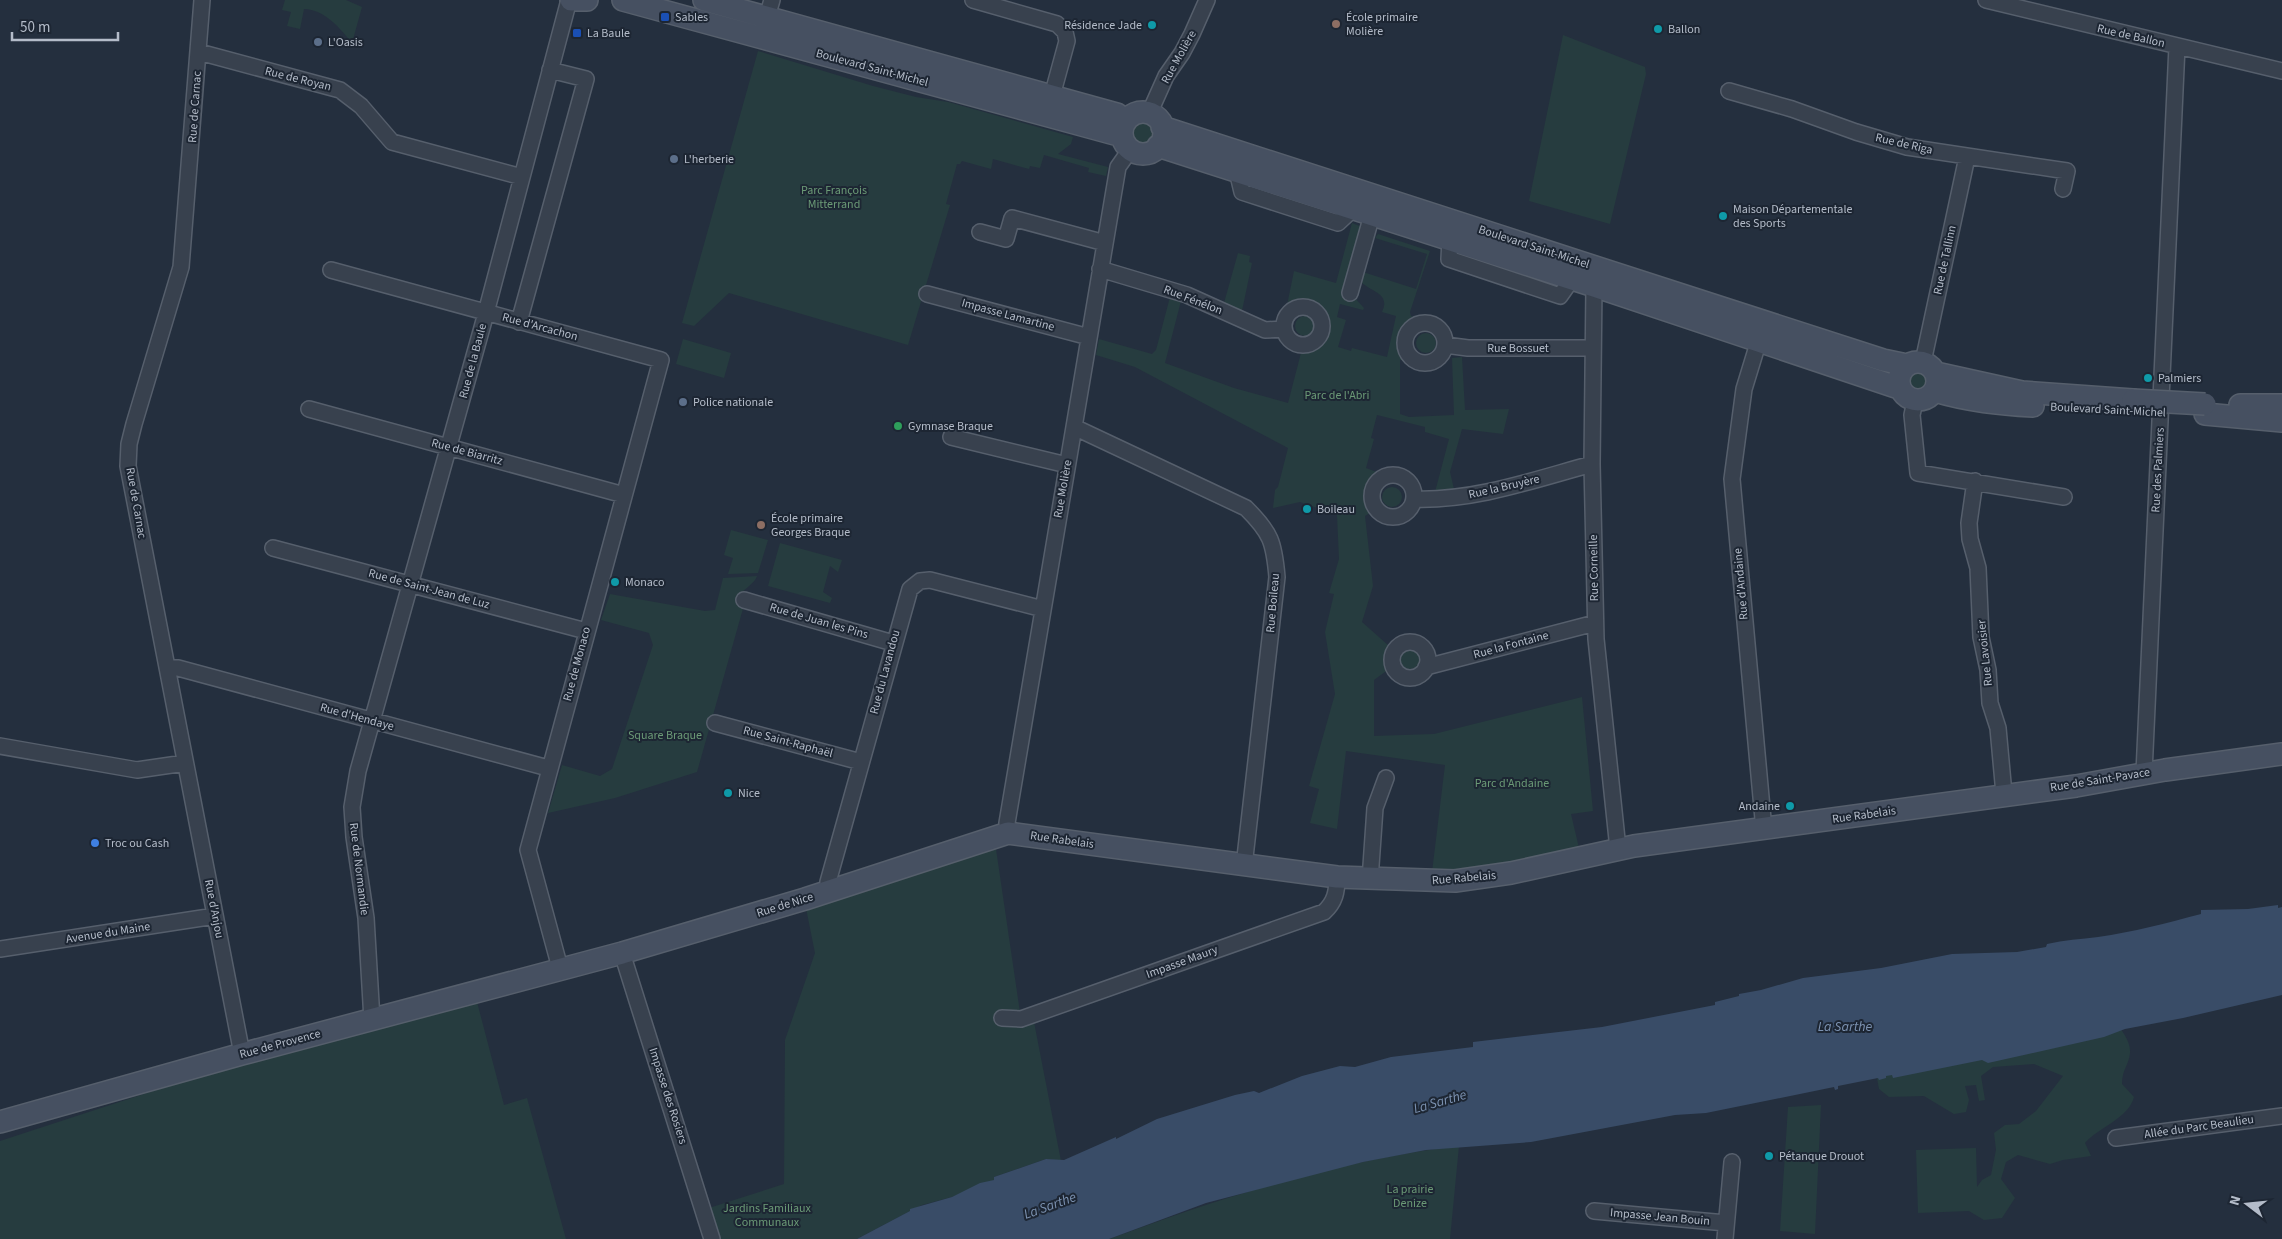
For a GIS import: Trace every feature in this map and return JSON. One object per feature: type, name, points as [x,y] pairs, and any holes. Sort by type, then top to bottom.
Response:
[{"type":"main road","points":[[570,0],[587,0]]},
{"type":"main road","name":"Boulevard Saint-Michel","points":[[623,0],[1126,136]]},
{"type":"main road","name":"Boulevard Saint-Michel","points":[[704,0],[769,9],[1052,96],[1117,114],[1126,136]]},
{"type":"main road","points":[[1139,113],[1157,129],[1147,153],[1138,153],[1126,136],[1139,113]]},
{"type":"main road","name":"Boulevard Saint-Michel","points":[[1157,129],[1237,171],[1759,340],[1907,394]]},
{"type":"main road","name":"Boulevard Saint-Michel","points":[[1157,129],[1925,373],[1956,397],[1989,403],[2205,409],[2282,405]]},
{"type":"main road","points":[[1925,373],[1928,398],[1907,394],[1899,375],[1925,373]]},
{"type":"main road","name":"Boulevard Saint-Michel","points":[[2205,409],[2282,421]]},
{"type":"main road","name":"Rue de Saint-Pavace","points":[[1918,808],[2282,754]]},
{"type":"main road","name":"Rue Rabelais","points":[[1008,833],[1337,877],[1370,880],[1445,881],[1511,874],[1618,850],[1918,808]]},
{"type":"main road","name":"Rue de Nice","points":[[560,968],[622,953],[828,891],[1008,833]]},
{"type":"main road","name":"Rue de Provence","points":[[0,1122],[560,968]]},
{"type":"street","name":"Rue de Carnac","points":[[185,763],[128,466],[134,424],[181,267],[202,0]]},
{"type":"street","name":"Rue de la Baule","points":[[373,721],[570,0]]},
{"type":"street","points":[[974,0],[1057,24],[1065,32],[1067,40],[1052,96]]},
{"type":"street","name":"Rue Molière","points":[[1157,129],[1166,76],[1182,53],[1207,0]]},
{"type":"street","name":"Rue de Ballon","points":[[1986,0],[2280,72]]},
{"type":"street","points":[[761,38],[760,19],[769,9]]},
{"type":"street","name":"Rue des Palmiers","points":[[2144,773],[2177,46]]},
{"type":"street","name":"Rue de Royan","points":[[199,52],[340,90],[361,106],[392,142],[522,177]]},
{"type":"street","points":[[519,322],[586,79],[550,70]]},
{"type":"street","name":"Rue de Riga","points":[[1729,91],[1907,147],[2067,171],[2063,189]]},
{"type":"street","name":"Rue Molière","points":[[1008,833],[1007,823],[1100,269],[1118,167],[1126,136]]},
{"type":"street","name":"Rue de Tallinn","points":[[1925,373],[1967,157]]},
{"type":"street","points":[[1350,293],[1363,212]]},
{"type":"street","points":[[980,232],[1006,239],[1012,218],[1105,243]]},
{"type":"street","name":"Rue Fénélon","points":[[1100,269],[1187,295],[1265,330],[1284,329]]},
{"type":"street","name":"Rue d'Arcachon","points":[[331,270],[661,360]]},
{"type":"street","name":"Rue Corneille","points":[[1594,286],[1592,464],[1595,623],[1618,850]]},
{"type":"street","name":"Impasse Lamartine","points":[[927,294],[1089,337]]},
{"type":"street","name":"Rue d'Andaine","points":[[1759,340],[1744,389],[1732,479],[1764,830]]},
{"type":"street","name":"Rue Bossuet","points":[[1444,345],[1468,348],[1592,348]]},
{"type":"street","name":"Rue de Monaco","points":[[560,968],[528,850],[548,768],[661,360]]},
{"type":"street","points":[[1907,394],[1912,415],[1918,473],[2064,497]]},
{"type":"street","name":"Rue de Biarritz","points":[[309,409],[624,494]]},
{"type":"street","name":"Rue Boileau","points":[[1074,427],[1246,508],[1263,525],[1275,548],[1277,577],[1244,866]]},
{"type":"street","points":[[951,436],[1067,465]]},
{"type":"street","name":"Rue la Bruyère","points":[[1414,499],[1481,494],[1592,464]]},
{"type":"street","name":"Rue Lavoisier","points":[[1975,481],[1969,523],[1970,539],[1978,568],[1981,637],[1988,670],[1990,704],[1998,728],[2004,794]]},
{"type":"street","name":"Rue de Saint-Jean de Luz","points":[[272,548],[586,630]]},
{"type":"street","name":"Rue du Lavandou","points":[[828,891],[828,882],[905,599],[910,589],[920,581],[930,580],[1043,609]]},
{"type":"street","name":"Rue de Juan les Pins","points":[[744,600],[893,643]]},
{"type":"street","name":"Rue la Fontaine","points":[[1426,668],[1595,623]]},
{"type":"street","name":"Rue d'Hendaye","points":[[166,667],[548,768]]},
{"type":"street","name":"Rue de Normandie","points":[[372,1020],[366,918],[354,837],[352,807],[358,771],[373,721]]},
{"type":"street","name":"Rue Saint-Raphaël","points":[[715,723],[861,762]]},
{"type":"street","points":[[0,746],[137,770],[185,763]]},
{"type":"street","name":"Rue d'Anjou","points":[[185,763],[242,1054]]},
{"type":"street","points":[[1370,880],[1375,808],[1386,778]]},
{"type":"street","name":"Impasse Maury","points":[[1002,1018],[1021,1019],[1324,912],[1332,904],[1337,889],[1337,877]]},
{"type":"street","name":"Avenue du Maine","points":[[0,950],[215,916]]},
{"type":"street","name":"Impasse des Rosiers","points":[[622,953],[712,1239]]},
{"type":"street","name":"Allée du Parc Beaulieu","points":[[2116,1138],[2282,1116]]},
{"type":"street","points":[[1725,1239],[1732,1162]]},
{"type":"street","name":"Impasse Jean Bouin","points":[[1594,1211],[1726,1223]]},
{"type":"green space","points":[[285,0],[346,0],[362,7],[352,43],[325,16],[311,10],[304,9],[300,29],[287,26],[291,12],[282,10]]},
{"type":"green space","points":[[1563,35],[1645,67],[1646,74],[1610,224],[1529,201]]},
{"type":"green space","name":"Parc François Mitterrand","points":[[758,51],[873,86],[916,97],[948,102],[1073,137],[1071,144],[1058,154],[1108,167],[1106,176],[1088,172],[1089,168],[1044,155],[1040,168],[1030,166],[1029,169],[993,159],[991,169],[962,161],[960,164],[957,164],[946,204],[950,205],[908,345],[729,293],[694,326],[682,323]]},
{"type":"green space","points":[[1142,121],[1147,122],[1153,128],[1153,138],[1147,144],[1142,145],[1137,144],[1131,138],[1130,133],[1131,128],[1137,122]]},
{"type":"green space","points":[[1352,223],[1362,227],[1354,297],[1364,308],[1363,310],[1340,304],[1337,317],[1346,320],[1338,347],[1351,351],[1352,348],[1387,357],[1396,316],[1382,312],[1384,301],[1379,294],[1361,282],[1363,272],[1416,289],[1427,254],[1375,238],[1378,234],[1430,251],[1410,312],[1411,316],[1427,321],[1410,331],[1405,340],[1404,346],[1411,359],[1400,360],[1400,414],[1409,417],[1454,415],[1452,358],[1462,357],[1465,410],[1509,409],[1503,434],[1462,429],[1450,472],[1454,489],[1435,492],[1449,439],[1425,432],[1425,427],[1377,415],[1371,438],[1374,439],[1366,468],[1382,474],[1372,491],[1373,511],[1365,516],[1373,586],[1362,622],[1389,646],[1389,669],[1374,680],[1374,736],[1434,734],[1582,697],[1593,811],[1571,814],[1579,848],[1499,866],[1432,872],[1445,765],[1346,751],[1337,829],[1310,823],[1319,789],[1309,786],[1335,694],[1325,632],[1334,594],[1329,593],[1339,559],[1337,515],[1300,502],[1273,508],[1275,490],[1278,487],[1288,448],[1135,367],[1096,355],[1099,339],[1152,354],[1156,350],[1170,297],[1181,301],[1165,363],[1234,388],[1288,403],[1302,349],[1321,339],[1325,326],[1325,319],[1310,306],[1301,305],[1285,315],[1294,271],[1336,283]]},
{"type":"green space","points":[[1238,253],[1250,256],[1249,262],[1252,263],[1242,311],[1224,303]]},
{"type":"green space","points":[[1305,316],[1312,319],[1315,326],[1312,333],[1305,336],[1298,333],[1295,326],[1298,319]]},
{"type":"green space","points":[[1426,333],[1433,336],[1436,343],[1433,350],[1426,353],[1419,350],[1416,343],[1419,336]]},
{"type":"green space","points":[[683,339],[731,353],[724,378],[676,364]]},
{"type":"green space","points":[[1918,369],[1927,372],[1930,381],[1927,390],[1918,393],[1909,390],[1906,381],[1909,372]]},
{"type":"green space","points":[[1392,487],[1399,490],[1402,497],[1399,504],[1392,507],[1385,504],[1382,497],[1385,490]]},
{"type":"green space","points":[[731,530],[768,540],[758,573],[728,574],[733,558],[724,555]]},
{"type":"green space","points":[[780,543],[842,560],[838,572],[830,566],[823,592],[832,598],[830,603],[768,586]]},
{"type":"green space","name":"Square Braque","points":[[757,576],[737,599],[744,605],[697,772],[615,798],[548,813],[562,765],[600,776],[612,769],[653,645],[649,633],[601,620],[610,594],[705,611],[715,610],[723,578]]},
{"type":"green space","points":[[1410,649],[1417,652],[1420,659],[1417,666],[1410,669],[1403,666],[1400,659],[1403,652]]},
{"type":"green space","name":"Jardins Familiaux Communaux","points":[[996,849],[1022,1026],[1034,1022],[1061,1161],[1046,1159],[994,1177],[995,1180],[952,1197],[922,1205],[857,1239],[718,1239],[709,1208],[784,1184],[785,1040],[815,953],[806,908]]},
{"type":"green space","points":[[476,998],[504,1105],[527,1098],[566,1239],[0,1239],[0,1141],[248,1060]]},
{"type":"green space","points":[[2115,1021],[2125,1036],[2130,1049],[2122,1084],[2134,1097],[2131,1104],[2120,1117],[2085,1143],[2091,1156],[2050,1164],[2018,1155],[2006,1162],[2001,1179],[2015,1198],[2002,1218],[1984,1220],[1969,1211],[1918,1213],[1916,1150],[1976,1148],[1977,1187],[1982,1180],[1991,1175],[1996,1150],[1994,1133],[2005,1125],[2019,1124],[2036,1111],[2063,1076],[2034,1064],[1993,1067],[1981,1076],[1985,1100],[1979,1101],[1976,1085],[1965,1086],[1969,1100],[1966,1112],[1954,1114],[1924,1096],[1889,1097],[1879,1089],[1876,1073]]},
{"type":"green space","points":[[1821,1105],[1815,1234],[1780,1231],[1788,1107]]},
{"type":"green space","name":"La prairie Denize","points":[[1459,1146],[1450,1239],[1109,1239],[1281,1182],[1369,1161]]},
{"type":"water","name":"La Sarthe","points":[[2278,905],[2278,908],[2282,907],[2282,995],[2183,1018],[2125,1029],[2104,1037],[1988,1063],[1982,1060],[1893,1078],[1892,1075],[1886,1076],[1886,1078],[1879,1080],[1878,1078],[1838,1086],[1838,1089],[1835,1090],[1834,1087],[1706,1113],[1675,1115],[1531,1142],[1426,1150],[1363,1162],[1206,1203],[1109,1239],[857,1239],[910,1211],[910,1209],[952,1197],[980,1183],[994,1180],[994,1177],[1046,1159],[1064,1160],[1116,1137],[1116,1139],[1157,1119],[1235,1095],[1254,1091],[1259,1093],[1302,1076],[1340,1066],[1355,1067],[1391,1057],[1473,1047],[1473,1042],[1602,1027],[1715,1005],[1715,1002],[1739,996],[1739,994],[1803,978],[1881,968],[1952,954],[2017,952],[2046,947],[2047,944],[2111,935],[2150,927],[2201,914],[2201,910],[2248,909]]},
{"type":"place","name":"Sables","points":[[665,17]]},
{"type":"place","name":"École primaire Molière","points":[[1336,24]]},
{"type":"place","name":"Résidence Jade","points":[[1152,25]]},
{"type":"place","name":"Ballon","points":[[1658,29]]},
{"type":"place","name":"La Baule","points":[[577,33]]},
{"type":"place","name":"L'Oasis","points":[[318,42]]},
{"type":"place","name":"L'herberie","points":[[674,159]]},
{"type":"place","name":"Maison Départementale des Sports","points":[[1723,216]]},
{"type":"place","name":"Palmiers","points":[[2148,378]]},
{"type":"place","name":"Police nationale","points":[[683,402]]},
{"type":"place","name":"Gymnase Braque","points":[[898,426]]},
{"type":"place","name":"Boileau","points":[[1307,509]]},
{"type":"place","name":"École primaire Georges Braque","points":[[761,525]]},
{"type":"place","name":"Monaco","points":[[615,582]]},
{"type":"place","name":"Nice","points":[[728,793]]},
{"type":"place","name":"Andaine","points":[[1790,806]]},
{"type":"place","name":"Troc ou Cash","points":[[95,843]]},
{"type":"place","name":"Pétanque Drouot","points":[[1769,1156]]},
{"type":"park label","name":"Parc de l'Abri","points":[[1337,395]]},
{"type":"park label","name":"Parc d'Andaine","points":[[1512,783]]}]
